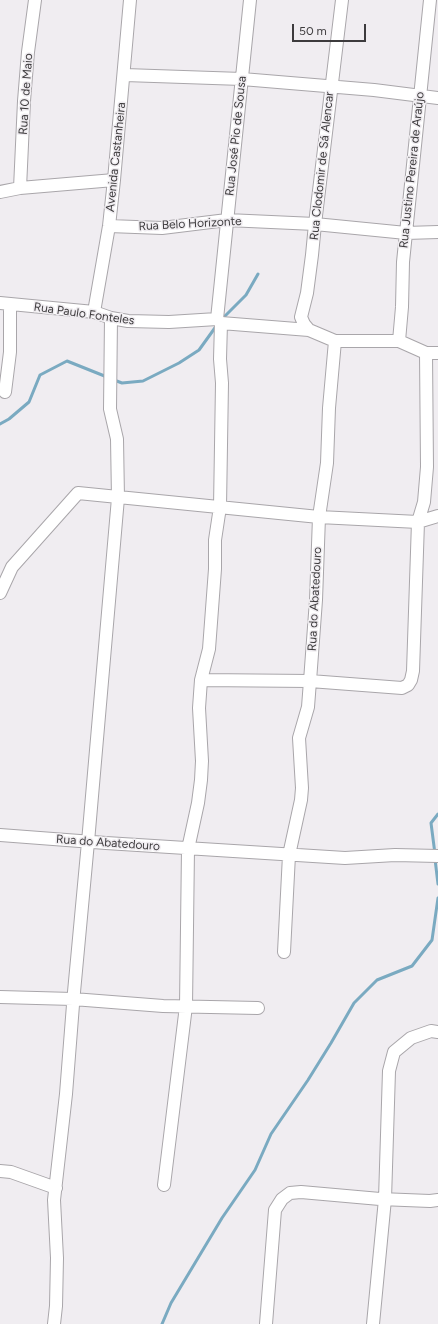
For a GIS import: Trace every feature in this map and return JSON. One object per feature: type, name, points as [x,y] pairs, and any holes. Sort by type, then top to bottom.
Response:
[{"type":"street","name":"Rua 10 de Maio","points":[[20,188],[24,101],[28,52],[35,0]]},
{"type":"street","name":"Avenida Castanheira","points":[[94,312],[109,226],[125,75],[130,0]]},
{"type":"street","name":"Rua José Pio de Sousa","points":[[164,1185],[186,1006],[188,848],[198,803],[201,780],[202,761],[199,734],[199,708],[201,680],[209,649],[215,569],[215,540],[220,507],[222,383],[219,321],[227,220],[250,0]]},
{"type":"street","name":"Rua Clodomir de Sá Alencar","points":[[309,330],[301,317],[308,285],[312,255],[342,0]]},
{"type":"street","name":"Rua Justino Pereira de Araújo","points":[[399,341],[402,307],[403,262],[430,0]]},
{"type":"street","points":[[125,75],[242,79],[374,90],[438,98]]},
{"type":"street","points":[[0,192],[20,188],[114,180]]},
{"type":"street","name":"Rua Belo Horizonte","points":[[109,226],[162,228],[227,220],[315,224],[406,233],[438,232]]},
{"type":"street","points":[[3,395],[10,352],[5,303]]},
{"type":"street","name":"Rua Paulo Fonteles","points":[[5,303],[94,312],[111,318],[135,322],[219,321],[309,330]]},
{"type":"street","points":[[54,1324],[58,1258],[54,1200],[66,1094],[73,999],[118,498],[117,439],[110,409],[111,318]]},
{"type":"street","points":[[201,680],[310,681],[402,688],[408,685],[411,680],[413,671],[418,522],[424,502],[427,467],[432,353],[399,341],[335,341],[309,330]]},
{"type":"street","name":"Rua do Abatedouro","points":[[284,952],[289,855],[301,800],[302,788],[299,738],[308,707],[316,600],[319,517],[327,463],[329,408],[335,341]]},
{"type":"street","points":[[0,593],[12,567],[78,493],[319,517],[418,522],[438,516]]},
{"type":"street","name":"Rua do Abatedouro","points":[[0,835],[344,858],[395,855],[438,856]]},
{"type":"street","points":[[0,997],[73,999],[163,1006],[258,1008]]},
{"type":"street","points":[[372,1324],[385,1199],[389,1071],[394,1052],[411,1038],[431,1031],[438,1032]]},
{"type":"street","points":[[0,1171],[11,1172],[56,1188]]},
{"type":"street","points":[[266,1324],[275,1210],[282,1199],[290,1193],[300,1192],[385,1199],[438,1200]]},
{"type":"waterway","points":[[222,319],[246,295],[258,274]]},
{"type":"waterway","points":[[114,380],[122,383],[143,381],[179,363],[199,350],[217,325]]},
{"type":"waterway","points":[[0,424],[9,419],[29,402],[40,375],[67,361],[107,377]]},
{"type":"waterway","points":[[435,854],[431,823],[438,814]]},
{"type":"waterway","points":[[435,859],[438,884]]},
{"type":"waterway","points":[[162,1324],[171,1303],[222,1218],[255,1170],[271,1134],[308,1080],[354,1003],[377,980],[412,966],[432,940],[438,898]]}]
